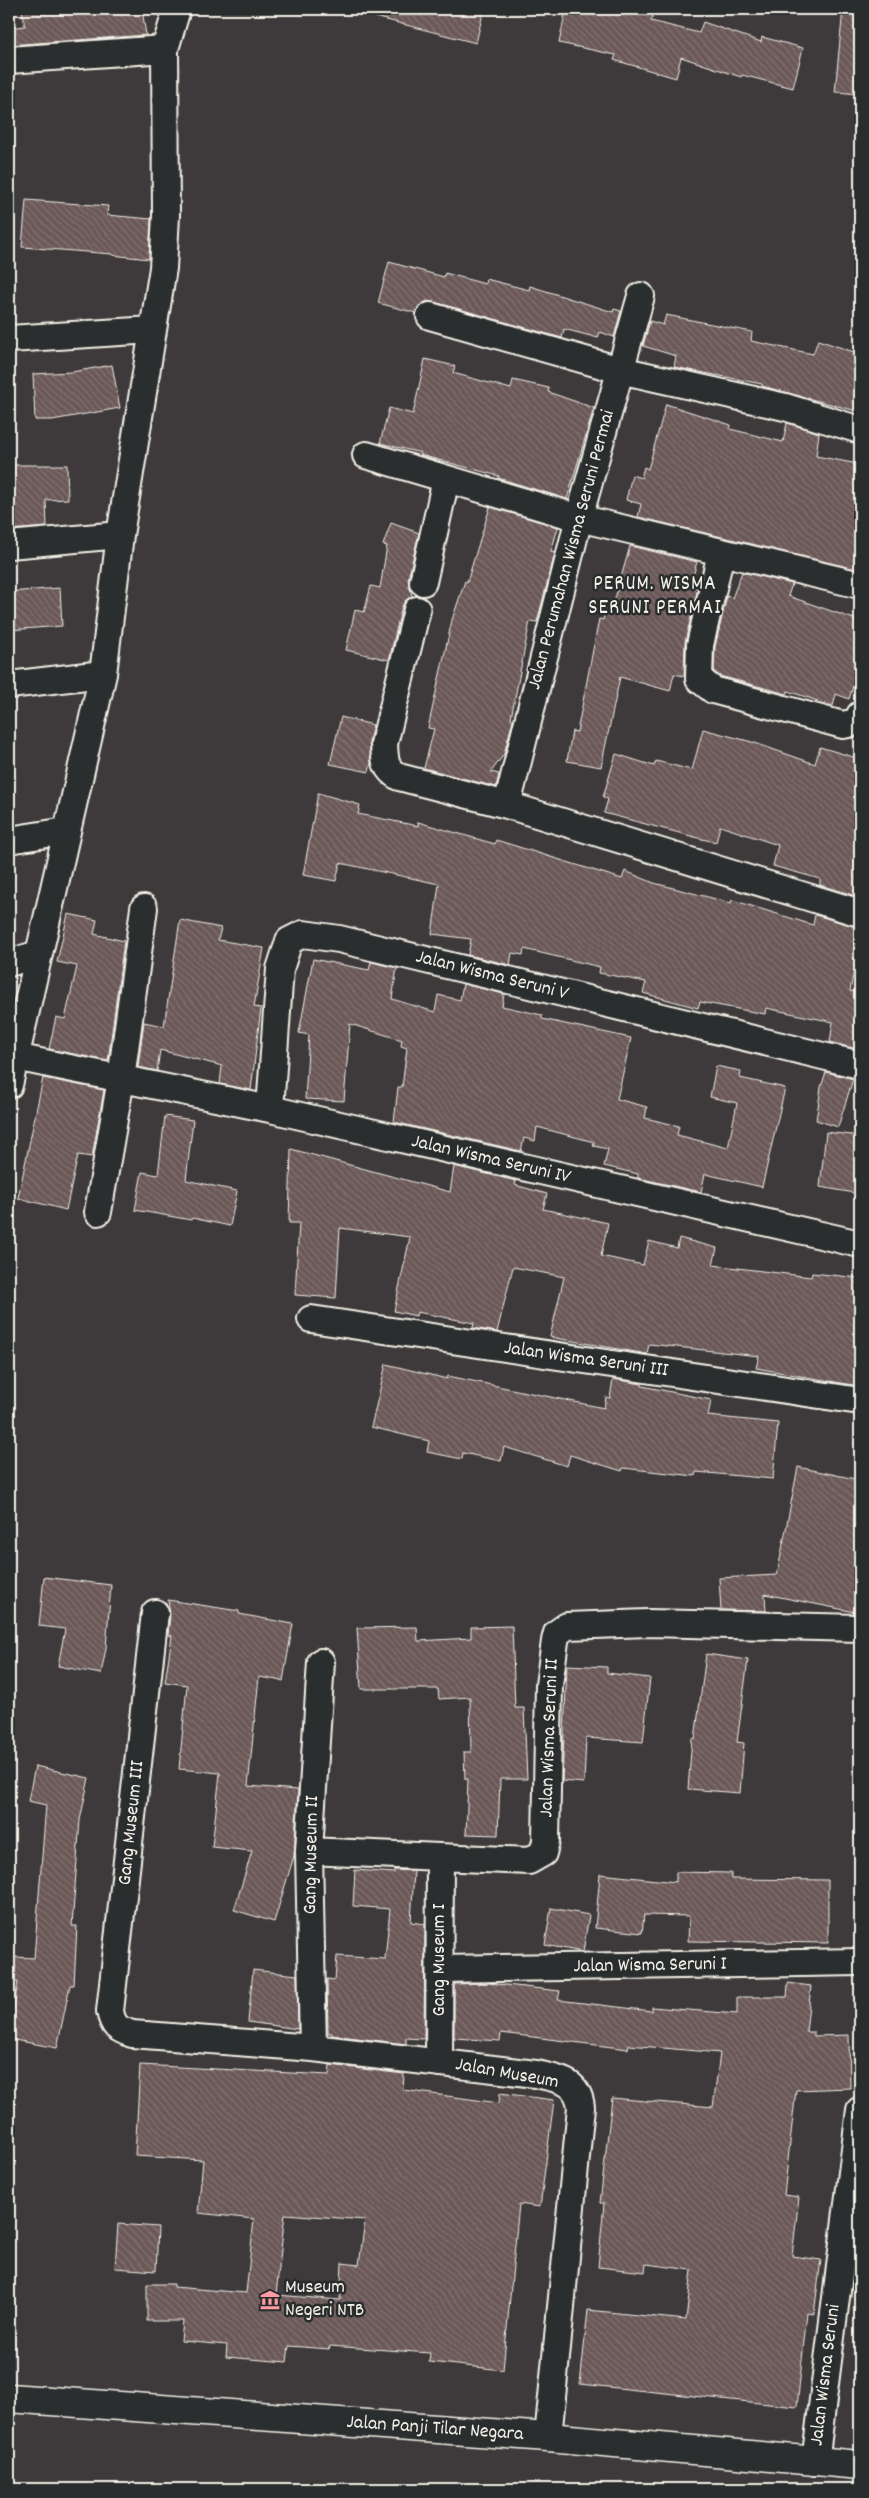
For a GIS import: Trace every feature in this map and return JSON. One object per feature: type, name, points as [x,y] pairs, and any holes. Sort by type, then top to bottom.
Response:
[{"type":"main road","name":"Jalan Panji Tilar Negara","points":[[9,2398],[548,2437],[860,2465]]},
{"type":"street","points":[[9,1085],[15,1044],[38,954],[103,674],[120,535],[163,268],[166,216],[165,49],[177,9]]},
{"type":"street","points":[[9,60],[165,49]]},
{"type":"street","name":"Jalan Perumahan Wisma Seruni Permai","points":[[507,804],[579,518],[641,296]]},
{"type":"street","points":[[430,316],[620,370],[785,407],[860,430]]},
{"type":"street","points":[[9,339],[152,330]]},
{"type":"street","points":[[366,455],[579,518],[860,585]]},
{"type":"street","points":[[423,582],[446,479]]},
{"type":"street","points":[[9,545],[120,535]]},
{"type":"street","points":[[720,553],[700,645],[699,679],[713,690],[843,725],[857,722],[860,715]]},
{"type":"street","points":[[417,610],[384,744],[387,768],[399,777],[507,804],[860,913]]},
{"type":"street","points":[[9,685],[103,674]]},
{"type":"street","points":[[9,840],[66,831]]},
{"type":"street","points":[[98,1212],[121,1079],[144,908]]},
{"type":"street","name":"Jalan Wisma Seruni V","points":[[270,1109],[280,969],[289,940],[303,934],[339,938],[860,1065]]},
{"type":"street","points":[[9,963],[38,954]]},
{"type":"street","name":"Jalan Wisma Seruni IV","points":[[15,1044],[121,1079],[270,1109],[860,1244]]},
{"type":"street","name":"Jalan Wisma Seruni III","points":[[312,1320],[860,1401]]},
{"type":"street","name":"Gang Museum III","points":[[118,2030],[112,2024],[110,2011],[155,1613]]},
{"type":"street","name":"Jalan Wisma Seruni II","points":[[309,1851],[529,1861],[542,1853],[546,1841],[549,1685],[557,1633],[567,1626],[648,1623],[860,1628]]},
{"type":"street","name":"Gang Museum II","points":[[313,2048],[309,1851],[321,1662]]},
{"type":"street","name":"Gang Museum I","points":[[439,2063],[441,1970],[440,1857]]},
{"type":"street","name":"Jalan Wisma Seruni I","points":[[441,1970],[860,1962]]},
{"type":"street","name":"Jalan Museum","points":[[118,2030],[132,2034],[313,2048],[439,2063],[561,2080],[580,2094],[581,2107],[548,2437]]},
{"type":"street","name":"Jalan Wisma Seruni","points":[[814,2462],[860,2110]]},
{"type":"building","points":[[22,9],[142,9],[146,35],[9,45],[9,28],[25,26]]},
{"type":"building","points":[[376,9],[484,9],[476,43],[375,17]]},
{"type":"building","points":[[566,9],[655,9],[651,21],[699,33],[703,22],[761,42],[762,37],[803,48],[793,88],[742,75],[741,77],[681,57],[676,78],[614,60],[616,55],[559,43]]},
{"type":"building","points":[[843,9],[860,9],[860,94],[835,92]]},
{"type":"building","points":[[26,200],[108,206],[107,215],[151,219],[149,259],[22,247]]},
{"type":"building","points":[[389,262],[444,277],[445,273],[485,284],[486,279],[529,290],[530,286],[613,312],[614,309],[621,311],[614,337],[600,332],[598,338],[564,329],[562,338],[434,302],[427,301],[420,305],[416,313],[378,303]]},
{"type":"building","points":[[666,315],[752,332],[751,341],[813,354],[818,340],[860,354],[860,412],[762,386],[762,384],[674,367],[676,356],[643,346],[650,321],[663,325]]},
{"type":"building","points":[[425,359],[455,366],[453,373],[511,389],[513,380],[549,388],[548,392],[594,408],[567,499],[498,478],[499,476],[380,443],[389,408],[413,414]]},
{"type":"building","points":[[112,365],[120,408],[52,420],[35,420],[33,374],[72,372]]},
{"type":"building","points":[[666,404],[731,425],[730,429],[783,442],[787,423],[819,433],[816,456],[858,464],[856,476],[860,476],[860,490],[855,518],[860,520],[860,570],[638,517],[641,504],[626,500],[632,475],[641,478],[644,467],[648,469]]},
{"type":"building","points":[[9,465],[67,465],[68,499],[46,500],[47,527],[9,530]]},
{"type":"building","points":[[490,507],[558,527],[551,552],[555,553],[537,622],[530,621],[511,718],[513,720],[504,754],[491,772],[499,774],[496,787],[424,768],[434,729],[428,728],[452,620],[465,581],[467,582]]},
{"type":"building","points":[[391,523],[419,533],[408,579],[412,596],[402,606],[389,660],[346,650],[355,610],[364,612],[371,586],[380,588],[387,546],[383,545]]},
{"type":"building","points":[[630,546],[697,562],[690,586],[698,588],[685,642],[684,676],[674,674],[670,691],[620,677],[601,767],[567,761],[572,731],[577,732],[599,619],[603,620],[605,608],[612,609]]},
{"type":"building","points":[[742,572],[792,584],[788,596],[860,621],[860,664],[849,699],[836,694],[833,706],[788,691],[787,694],[720,676],[714,672],[715,647],[727,596],[732,598]]},
{"type":"building","points":[[60,588],[62,626],[9,630],[9,592]]},
{"type":"building","points":[[341,717],[373,725],[369,741],[371,763],[369,772],[330,764]]},
{"type":"building","points":[[703,729],[752,742],[815,764],[820,747],[860,759],[860,897],[820,885],[820,879],[773,866],[778,845],[720,826],[716,842],[604,813],[608,799],[603,797],[616,754],[654,766],[656,761],[692,770]]},
{"type":"building","points":[[318,793],[360,805],[358,814],[418,826],[418,822],[495,844],[496,840],[622,879],[625,871],[654,883],[731,903],[732,900],[813,925],[815,915],[860,928],[860,940],[850,991],[860,993],[860,1050],[830,1042],[833,1022],[766,1008],[765,1014],[700,1002],[698,1008],[643,993],[646,982],[599,973],[600,967],[524,949],[523,955],[512,953],[510,965],[468,955],[471,939],[432,934],[439,884],[340,863],[336,881],[303,875]]},
{"type":"building","points":[[68,914],[97,920],[94,934],[124,941],[108,1061],[49,1049],[56,1017],[65,1019],[77,966],[57,962]]},
{"type":"building","points":[[180,920],[221,928],[218,940],[264,948],[254,1007],[261,1008],[251,1090],[220,1084],[222,1066],[160,1050],[157,1071],[138,1067],[144,1022],[164,1026]]},
{"type":"building","points":[[313,959],[369,970],[371,962],[397,968],[392,999],[435,1012],[438,995],[460,1000],[463,984],[504,994],[502,1006],[542,1015],[542,1019],[631,1038],[617,1099],[647,1107],[645,1118],[679,1126],[677,1135],[728,1148],[737,1103],[710,1097],[716,1066],[741,1071],[740,1078],[785,1088],[762,1187],[705,1174],[701,1192],[638,1178],[638,1174],[604,1166],[608,1149],[593,1146],[594,1142],[537,1127],[535,1141],[524,1138],[521,1151],[394,1122],[398,1087],[402,1087],[407,1048],[401,1046],[402,1040],[350,1024],[344,1101],[305,1099],[309,1035],[299,1033]]},
{"type":"building","points":[[826,1072],[853,1079],[838,1127],[816,1120],[821,1087]]},
{"type":"building","points":[[43,1078],[104,1090],[92,1157],[78,1155],[66,1210],[18,1198]]},
{"type":"building","points":[[165,1116],[193,1120],[186,1180],[237,1191],[230,1226],[192,1218],[191,1220],[135,1210],[142,1172],[158,1175]]},
{"type":"building","points":[[826,1132],[860,1136],[860,1194],[820,1187]]},
{"type":"building","points":[[291,1149],[450,1192],[454,1166],[516,1181],[515,1185],[547,1194],[543,1209],[608,1223],[601,1256],[643,1265],[649,1241],[677,1248],[679,1238],[717,1248],[713,1265],[811,1277],[812,1273],[860,1278],[854,1337],[860,1338],[858,1386],[756,1368],[759,1356],[649,1344],[647,1354],[550,1337],[564,1277],[513,1267],[497,1332],[473,1328],[474,1323],[417,1312],[416,1316],[394,1311],[410,1237],[340,1228],[336,1298],[295,1295],[299,1223],[289,1223]]},
{"type":"building","points":[[386,1364],[447,1379],[448,1376],[604,1408],[606,1397],[610,1398],[613,1379],[711,1400],[708,1416],[778,1423],[773,1479],[696,1472],[695,1476],[623,1468],[622,1471],[570,1455],[567,1466],[504,1447],[501,1461],[463,1453],[462,1459],[427,1452],[429,1441],[371,1427]]},
{"type":"building","points":[[798,1467],[860,1480],[860,1613],[765,1594],[766,1611],[721,1610],[719,1578],[777,1575]]},
{"type":"building","points":[[44,1577],[111,1585],[106,1648],[101,1674],[58,1666],[65,1629],[39,1626]]},
{"type":"building","points":[[168,1600],[239,1611],[239,1614],[293,1624],[283,1681],[259,1677],[248,1786],[298,1790],[294,1856],[274,1922],[234,1910],[252,1851],[212,1847],[220,1773],[179,1769],[187,1685],[165,1682],[172,1636],[168,1635],[170,1615]]},
{"type":"building","points":[[512,1626],[515,1708],[524,1708],[527,1779],[500,1779],[498,1835],[466,1834],[468,1779],[465,1779],[464,1752],[471,1752],[470,1697],[439,1699],[438,1689],[361,1689],[357,1628],[417,1627],[418,1641],[471,1638],[471,1627]]},
{"type":"building","points":[[706,1654],[748,1660],[737,1742],[744,1743],[740,1793],[688,1789],[692,1738],[695,1739]]},
{"type":"building","points":[[567,1665],[607,1667],[607,1673],[650,1678],[643,1742],[586,1738],[584,1783],[562,1781]]},
{"type":"building","points":[[35,1766],[89,1778],[80,1820],[72,1926],[77,1926],[74,1985],[70,1985],[57,2048],[9,2039],[18,1982],[14,1982],[15,1957],[34,1958],[46,1805],[28,1801]]},
{"type":"building","points":[[355,1870],[394,1873],[394,1870],[414,1871],[411,1922],[425,1924],[424,2039],[406,2038],[406,2044],[328,2033],[327,1979],[335,1980],[337,1956],[385,1959],[390,1909],[353,1906]]},
{"type":"building","points":[[676,1872],[731,1873],[731,1879],[828,1880],[828,1943],[688,1941],[689,1916],[644,1915],[642,1933],[595,1928],[600,1874],[676,1882]]},
{"type":"building","points":[[551,1908],[589,1915],[583,1952],[545,1945]]},
{"type":"building","points":[[253,1970],[297,1975],[298,2029],[248,2022]]},
{"type":"building","points":[[488,1983],[560,1991],[558,2000],[652,2011],[652,2007],[737,2014],[737,1997],[787,1997],[788,1983],[811,1986],[806,2032],[814,2032],[814,2036],[849,2035],[850,2088],[796,2090],[784,2195],[799,2197],[792,2256],[821,2260],[814,2314],[807,2313],[797,2407],[580,2384],[588,2310],[686,2320],[692,2270],[646,2264],[645,2272],[598,2267],[604,2203],[600,2203],[612,2098],[713,2107],[720,2053],[629,2045],[628,2049],[501,2033],[500,2041],[454,2038],[454,1984]]},
{"type":"building","points":[[140,2065],[329,2075],[330,2065],[404,2074],[403,2090],[499,2103],[500,2093],[554,2100],[540,2207],[519,2204],[503,2370],[429,2362],[430,2353],[330,2346],[329,2349],[289,2346],[287,2362],[226,2357],[227,2345],[181,2341],[183,2321],[147,2321],[147,2284],[174,2284],[174,2287],[246,2293],[254,2219],[198,2213],[203,2160],[135,2156]],"holes":[[[285,2214],[365,2220],[359,2265],[342,2263],[340,2300],[276,2295]]]},
{"type":"building","points":[[118,2224],[158,2227],[156,2271],[115,2268]]},
{"type":"place","name":"Museum Negeri NTB","points":[[270,2300]]},
{"type":"district","name":"PERUM. WISMA SERUNI PERMAI","points":[[655,597]]}]
